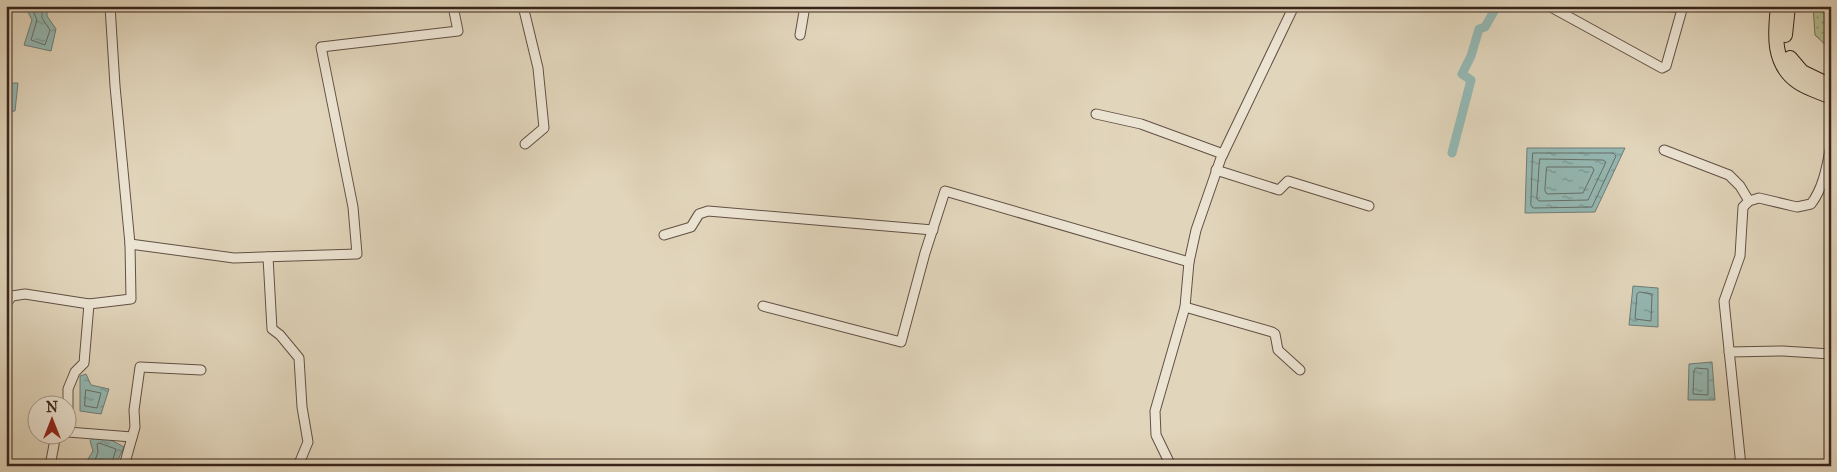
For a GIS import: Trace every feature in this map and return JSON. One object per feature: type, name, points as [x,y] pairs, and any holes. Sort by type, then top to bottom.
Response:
[{"type":"main road","points":[[1778,6],[1776,40],[1779,58],[1798,82],[1831,97]]},
{"type":"main road","points":[[1788,6],[1785,40],[1788,54],[1802,72],[1831,86]]},
{"type":"street","points":[[6,304],[12,296],[25,294],[89,304],[131,299],[130,244],[115,86],[110,6]]},
{"type":"street","points":[[130,244],[234,258],[357,254],[353,207],[320,47],[458,31],[453,6]]},
{"type":"street","points":[[523,6],[538,68],[544,128],[525,144]]},
{"type":"street","points":[[800,35],[805,6]]},
{"type":"street","points":[[1171,466],[1156,435],[1155,411],[1185,308],[1189,262],[1196,230],[1223,154],[1294,6]]},
{"type":"street","points":[[1549,6],[1662,68],[1666,66],[1682,7],[1662,6]]},
{"type":"street","points":[[1096,114],[1141,124],[1223,154]]},
{"type":"street","points":[[1741,466],[1724,301],[1740,256],[1743,207],[1749,201],[1759,198],[1798,207],[1811,204],[1828,175],[1831,145]]},
{"type":"street","points":[[1664,150],[1729,175],[1740,186],[1749,201]]},
{"type":"street","points":[[1216,170],[1280,190],[1288,181],[1369,206]]},
{"type":"street","points":[[763,306],[901,342],[943,193],[951,190],[1189,262]]},
{"type":"street","points":[[664,235],[691,227],[698,214],[708,211],[933,230]]},
{"type":"street","points":[[268,257],[272,329],[280,335],[299,358],[300,388],[308,442],[298,466]]},
{"type":"street","points":[[68,394],[75,372],[84,363],[89,304]]},
{"type":"street","points":[[1185,308],[1272,332],[1275,334],[1278,350],[1300,370]]},
{"type":"street","points":[[1729,352],[1784,351],[1831,354]]},
{"type":"street","points":[[124,466],[136,427],[134,410],[140,366],[200,370]]},
{"type":"street","points":[[78,433],[132,437]]},
{"type":"street","points":[[50,466],[54,444]]},
{"type":"green space","points":[[1813,6],[1831,6],[1831,50],[1815,35]]},
{"type":"water","points":[[25,6],[47,6],[47,16],[56,29],[51,51],[24,45],[32,20]]},
{"type":"water","points":[[6,83],[18,83],[15,111],[6,112]]},
{"type":"water","points":[[1527,148],[1625,148],[1595,212],[1525,213]]},
{"type":"water","points":[[1633,286],[1658,288],[1658,327],[1629,325]]},
{"type":"water","points":[[1712,362],[1715,400],[1688,400],[1689,364]]},
{"type":"water","points":[[86,374],[91,385],[109,389],[101,414],[80,411],[80,376]]},
{"type":"water","points":[[94,436],[111,440],[124,447],[115,466],[88,465],[88,459],[93,451],[90,441]]},
{"type":"waterway","points":[[1452,153],[1471,80],[1462,74],[1471,56],[1479,29],[1485,27],[1497,6]]}]
